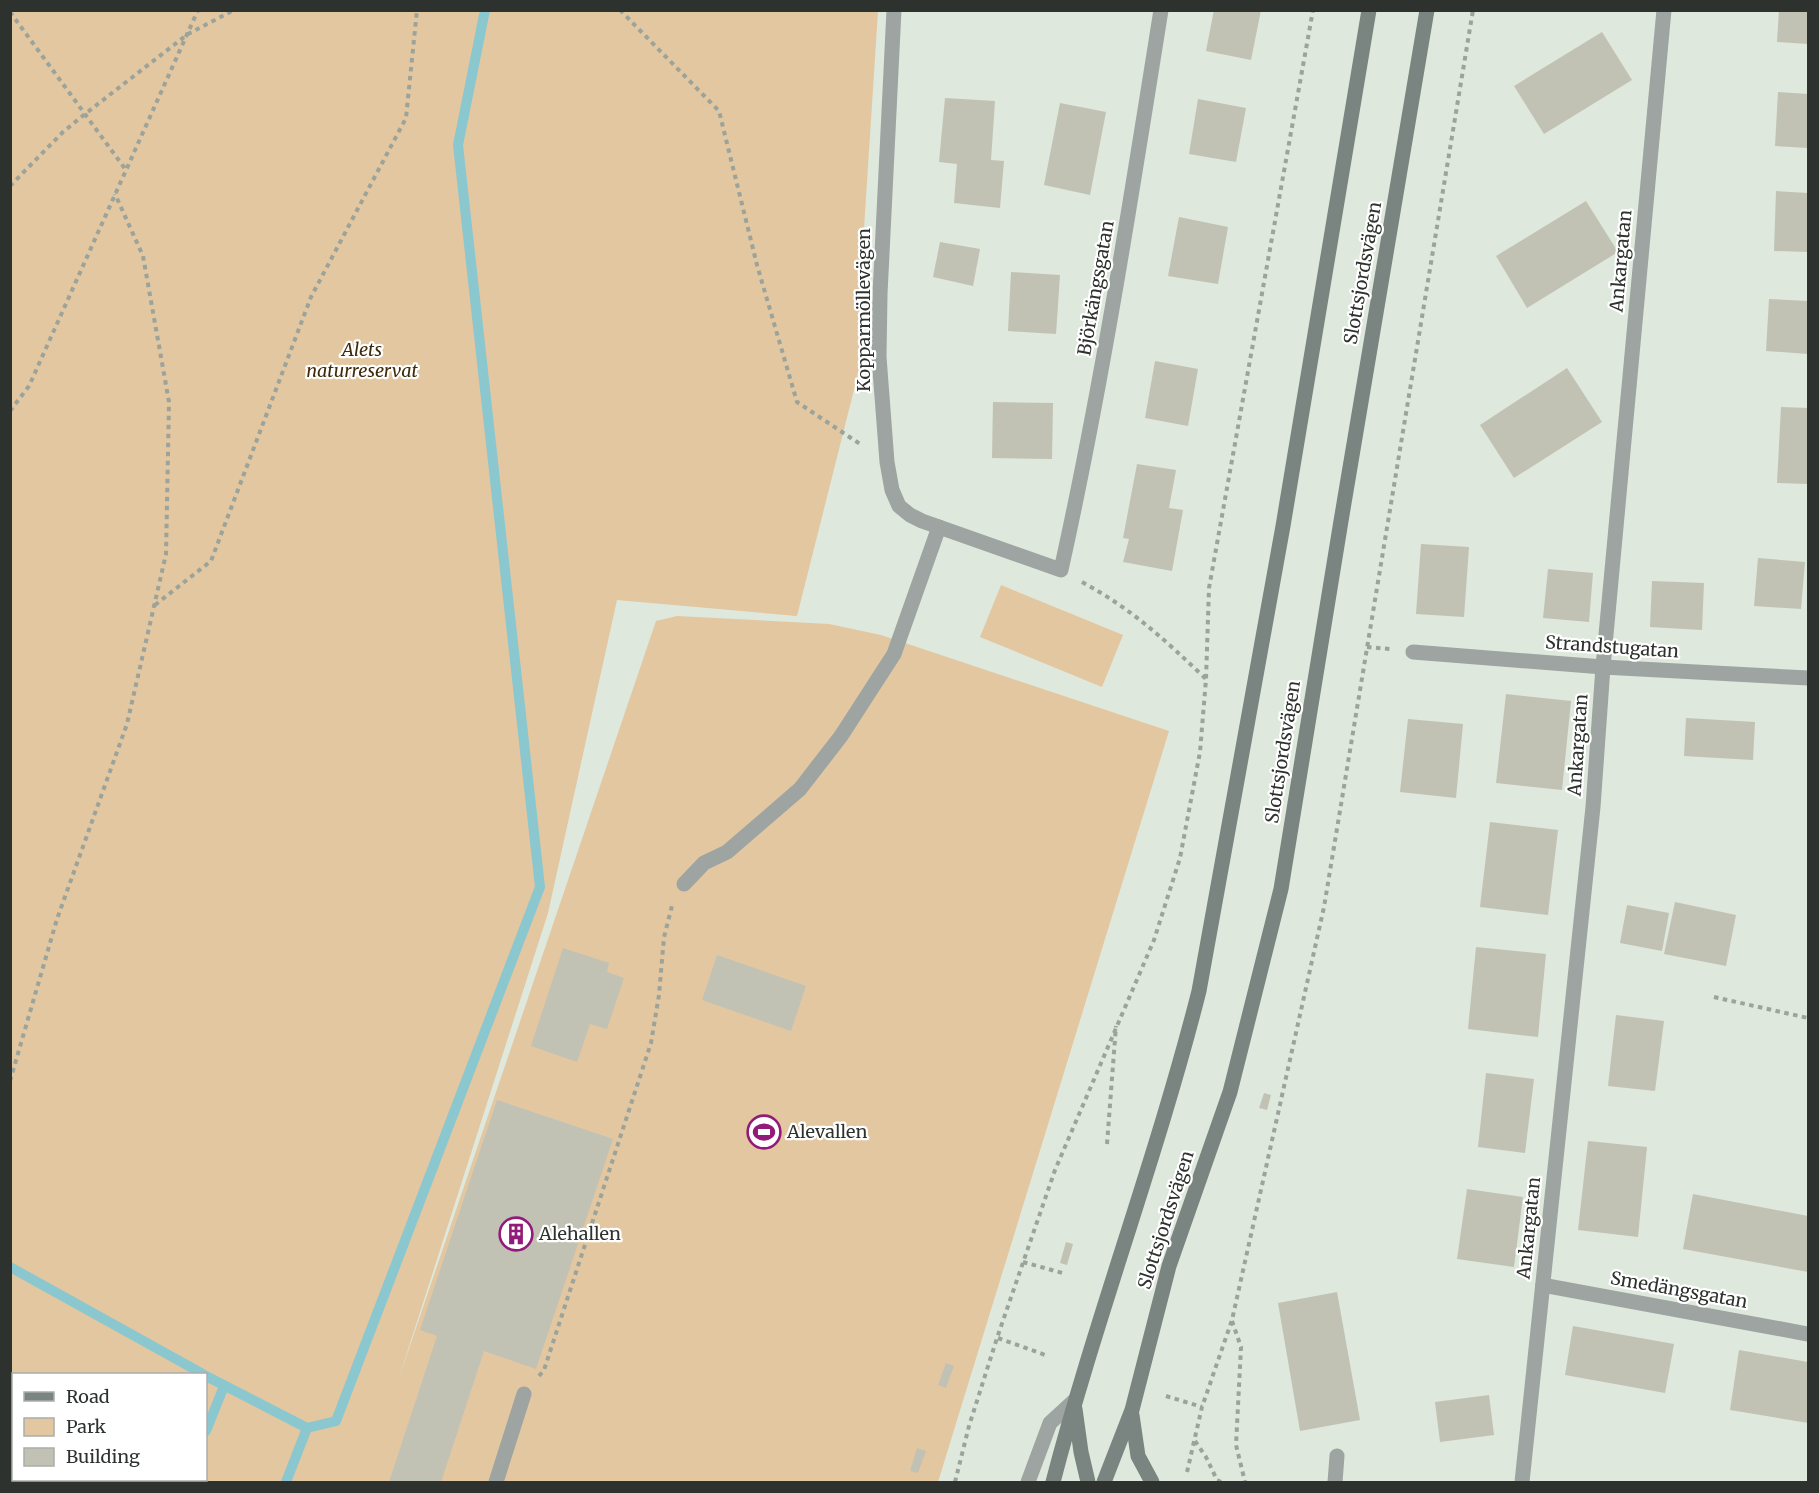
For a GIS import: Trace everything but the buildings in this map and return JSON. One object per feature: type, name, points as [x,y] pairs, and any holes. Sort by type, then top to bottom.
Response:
[{"type":"main road","name":"Slottsjordsvägen","points":[[1053,1482],[1075,1400],[1184,1050],[1199,991],[1281,537],[1369,10]]},
{"type":"main road","name":"Slottsjordsvägen","points":[[1104,1482],[1132,1410],[1169,1266],[1230,1092],[1281,889],[1427,10]]},
{"type":"main road","points":[[1075,1400],[1081,1452],[1088,1482]]},
{"type":"main road","points":[[1132,1410],[1138,1456],[1152,1482]]},
{"type":"street","name":"Kopparmöllevägen","points":[[894,10],[879,357],[887,462],[892,490],[899,506],[910,515],[939,528],[1060,570]]},
{"type":"street","name":"Björkängsgatan","points":[[1060,570],[1079,487],[1118,275],[1161,10]]},
{"type":"street","name":"Ankargatan","points":[[1522,1482],[1593,807],[1603,667],[1664,10]]},
{"type":"street","points":[[684,884],[704,863],[727,852],[800,789],[841,736],[894,654],[939,528]]},
{"type":"street","name":"Strandstugatan","points":[[1413,652],[1603,667],[1809,678]]},
{"type":"street","name":"Smedängsgatan","points":[[1543,1285],[1809,1334]]},
{"type":"street","points":[[496,1482],[524,1395]]},
{"type":"street","points":[[1028,1482],[1050,1423],[1075,1400]]},
{"type":"street","points":[[1335,1482],[1338,1456]]},
{"type":"path","points":[[10,411],[29,386],[198,10]]},
{"type":"path","points":[[10,186],[63,132],[85,114],[188,34],[234,10]]},
{"type":"path","points":[[154,605],[211,561],[311,297],[406,118],[417,10]]},
{"type":"path","points":[[620,10],[719,111],[757,265],[796,402],[887,462]]},
{"type":"path","points":[[955,1482],[969,1426],[997,1338],[1055,1170],[1154,940],[1180,858],[1200,752],[1206,679],[1209,588],[1313,10]]},
{"type":"path","points":[[1187,1472],[1202,1407],[1232,1320],[1324,907],[1473,10]]},
{"type":"path","points":[[10,12],[126,170]]},
{"type":"path","points":[[10,1081],[57,919],[127,724],[166,554],[169,402],[143,256],[115,195]]},
{"type":"path","points":[[1060,570],[1108,596],[1153,628],[1206,679]]},
{"type":"path","points":[[524,1395],[544,1370],[651,1042],[659,995],[664,937],[672,906],[684,884]]},
{"type":"path","points":[[1714,997],[1809,1018]]},
{"type":"path","points":[[1107,1144],[1117,1023]]},
{"type":"path","points":[[1023,1262],[1066,1274]]},
{"type":"path","points":[[1232,1320],[1241,1347],[1236,1445],[1245,1482]]},
{"type":"path","points":[[997,1338],[1048,1356]]},
{"type":"path","points":[[1166,1396],[1202,1407]]},
{"type":"path","points":[[1194,1441],[1206,1457],[1217,1480],[1221,1482]]},
{"type":"green space","name":"Alets naturreservat","points":[[10,11],[878,11],[861,275],[863,354],[797,616],[617,600],[548,913],[398,1381],[656,621],[677,616],[829,624],[881,635],[1169,731],[938,1482],[11,1482]]},
{"type":"green space","points":[[1001,585],[1123,635],[1102,687],[980,637]]},
{"type":"waterway","points":[[307,1428],[336,1421],[540,887],[458,145],[485,10]]},
{"type":"waterway","points":[[10,1267],[201,1373]]},
{"type":"waterway","points":[[207,1377],[307,1428],[286,1482]]},
{"type":"waterway","points":[[207,1428],[224,1386]]},
{"type":"place","name":"Alevallen","points":[[764,1132]]},
{"type":"place","name":"Alehallen","points":[[516,1234]]}]
